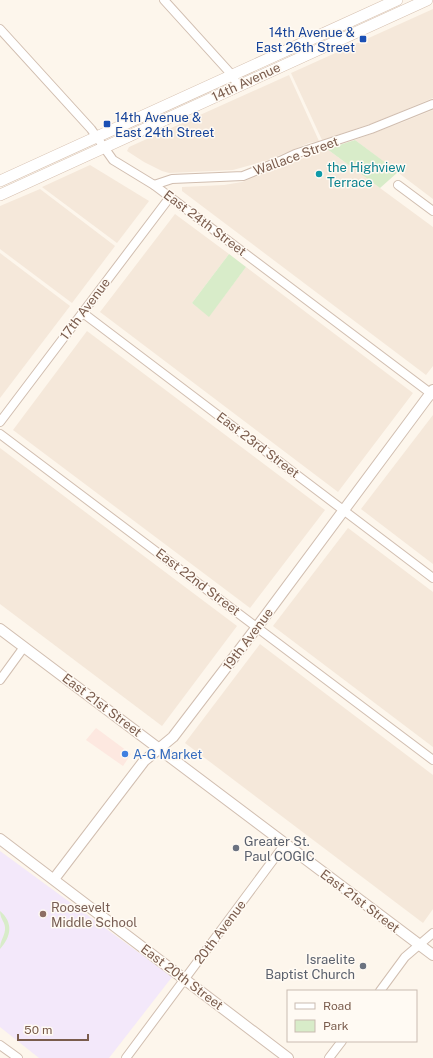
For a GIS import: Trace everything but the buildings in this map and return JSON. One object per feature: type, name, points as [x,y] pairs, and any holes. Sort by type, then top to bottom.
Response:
[{"type":"main road","name":"14th Avenue","points":[[0,181],[395,0]]},
{"type":"main road","name":"14th Avenue","points":[[0,195],[427,0]]},
{"type":"street","points":[[164,0],[232,75],[238,86]]},
{"type":"street","points":[[395,0],[402,12]]},
{"type":"street","name":"East 24th Street","points":[[0,28],[96,137],[116,163],[154,185],[432,393]]},
{"type":"street","name":"Wallace Street","points":[[154,185],[172,179],[242,176],[295,154],[371,129],[433,104]]},
{"type":"street","points":[[398,185],[433,212]]},
{"type":"street","name":"17th Avenue","points":[[0,422],[170,197]]},
{"type":"street","name":"East 23rd Street","points":[[83,313],[433,578]]},
{"type":"street","name":"19th Avenue","points":[[54,879],[144,761],[173,737],[432,393]]},
{"type":"street","name":"East 22nd Street","points":[[0,434],[433,760]]},
{"type":"street","name":"East 21st Street","points":[[0,629],[433,956]]},
{"type":"street","points":[[0,680],[24,647]]},
{"type":"street","name":"East 20th Street","points":[[0,838],[288,1058]]},
{"type":"street","name":"20th Avenue","points":[[126,1058],[285,844]]},
{"type":"street","points":[[381,990],[405,957],[433,933]]},
{"type":"street","points":[[329,1058],[341,1042]]},
{"type":"street","points":[[0,1045],[18,1058]]},
{"type":"shaded area","points":[[433,9],[433,98],[376,122],[322,140],[291,73]]},
{"type":"shaded area","points":[[289,75],[319,141],[309,143],[268,160],[233,170],[169,173],[144,162],[127,151],[129,147]]},
{"type":"shaded area","points":[[433,110],[433,199],[355,140]]},
{"type":"shaded area","points":[[327,149],[433,227],[433,366],[426,375],[182,191],[182,187],[224,185],[242,182]]},
{"type":"shaded area","points":[[90,165],[149,201],[117,243],[42,187]]},
{"type":"shaded area","points":[[40,189],[115,246],[72,303],[0,249],[0,206]]},
{"type":"shaded area","points":[[175,214],[229,254],[192,303],[209,316],[246,267],[413,393],[338,492],[100,312]]},
{"type":"shaded area","points":[[0,253],[70,306],[0,398]]},
{"type":"shaded area","points":[[87,331],[325,510],[250,608],[13,430]]},
{"type":"shaded area","points":[[433,415],[433,564],[361,509]]},
{"type":"shaded area","points":[[0,448],[237,626],[162,726],[0,604]]},
{"type":"shaded area","points":[[348,528],[433,592],[433,747],[273,626]]},
{"type":"shaded area","points":[[260,644],[433,775],[433,909],[423,923],[185,743]]},
{"type":"shaded area","points":[[96,728],[131,754],[123,766],[86,740]]},
{"type":"shaded area","name":"Roosevelt Middle School","points":[[0,851],[172,977],[109,1058],[39,1058],[0,1027]]},
{"type":"green space","points":[[355,140],[398,172],[380,188],[327,149]]},
{"type":"green space","points":[[229,254],[246,267],[209,317],[192,303]]},
{"type":"green space","points":[[0,911],[9,925],[9,935],[0,949],[5,927]]},
{"type":"place","name":"14th Avenue & East 26th Street","points":[[363,39]]},
{"type":"place","name":"14th Avenue & East 24th Street","points":[[107,124]]},
{"type":"place","name":"the Highview Terrace","points":[[319,174]]},
{"type":"place","name":"A-G Market","points":[[125,754]]},
{"type":"place","name":"Greater St. Paul COGIC","points":[[236,848]]},
{"type":"place","name":"Roosevelt Middle School","points":[[43,914]]},
{"type":"place","name":"Israelite Baptist Church","points":[[363,966]]}]
